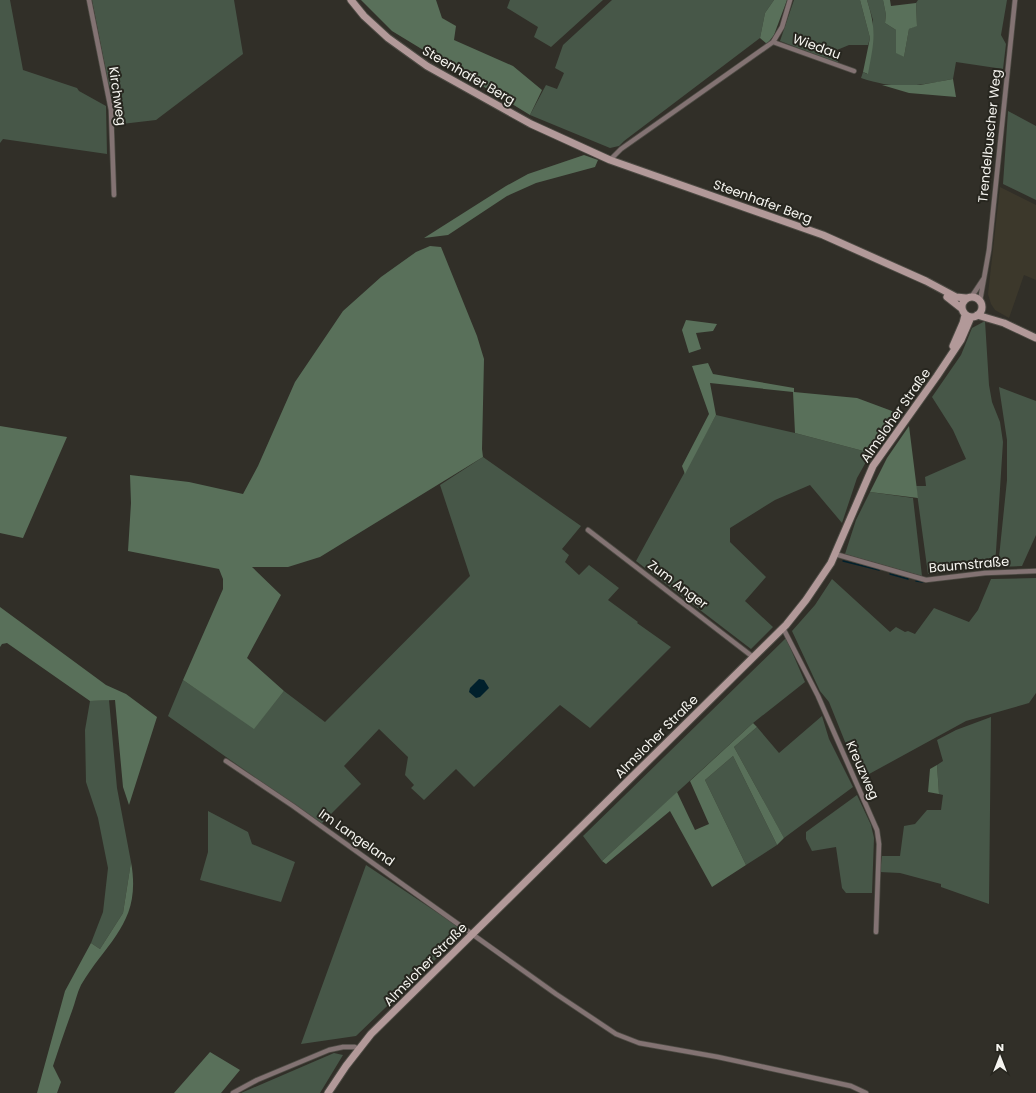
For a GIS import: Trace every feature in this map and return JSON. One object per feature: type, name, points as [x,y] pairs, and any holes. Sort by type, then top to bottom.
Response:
[{"type":"street","name":"Kirchweg","points":[[89,0],[111,110],[114,195]]},
{"type":"street","name":"Steenhafer Berg","points":[[351,0],[364,16],[388,38],[427,66],[531,124],[610,160],[823,235],[956,297],[969,297],[981,304],[1004,323]]},
{"type":"street","points":[[610,160],[621,149],[773,42],[782,27],[790,0]]},
{"type":"street","name":"Trendelbuscher Weg","points":[[981,304],[986,275],[1015,0]]},
{"type":"street","name":"Wiedau","points":[[773,42],[854,71]]},
{"type":"street","name":"Steenhafer Berg","points":[[904,272],[954,302],[969,314],[1004,323]]},
{"type":"street","name":"Trendelbuscher Weg","points":[[969,297],[986,275]]},
{"type":"street","points":[[969,297],[963,300],[969,314],[981,304]]},
{"type":"street","name":"Almsloher Straße","points":[[328,1093],[358,1049],[473,933],[783,628],[824,575],[835,554],[860,491],[873,466],[933,382],[948,358],[963,323],[969,314]]},
{"type":"street","points":[[1004,323],[1036,338]]},
{"type":"street","name":"Zum Anger","points":[[588,530],[754,657]]},
{"type":"street","name":"Baumstraße","points":[[835,554],[926,580],[985,573],[1036,571]]},
{"type":"street","name":"Kreuzweg","points":[[783,628],[818,696],[877,830],[879,844],[876,932]]},
{"type":"street","name":"Im Langeland","points":[[226,761],[293,806],[473,933],[556,994],[622,1036],[639,1043],[718,1057],[851,1086],[866,1093]]},
{"type":"street","points":[[233,1093],[257,1080],[329,1050],[343,1047],[355,1047],[358,1049]]},
{"type":"shaded area","points":[[1000,187],[1036,205],[1036,280],[1024,275],[1009,318],[995,310],[991,304],[988,294]]},
{"type":"green space","points":[[0,0],[10,0],[23,70],[77,88],[79,91],[106,106],[107,154],[3,139],[0,143]]},
{"type":"green space","points":[[92,0],[234,0],[243,54],[156,120],[113,125],[113,106]]},
{"type":"green space","points":[[361,0],[436,0],[442,18],[456,26],[454,40],[513,66],[542,90],[530,115],[392,31]]},
{"type":"green space","points":[[510,0],[603,0],[551,47],[534,37],[538,27],[507,8]]},
{"type":"green space","points":[[612,0],[774,0],[765,13],[760,38],[619,146],[610,148],[530,115],[546,85],[557,89],[564,73],[555,68],[563,45]]},
{"type":"green space","points":[[774,0],[787,0],[774,35],[767,44],[760,38],[765,13]]},
{"type":"green space","points":[[794,0],[860,0],[870,38],[868,45],[849,45],[837,50],[838,63],[780,41]]},
{"type":"green space","points":[[860,0],[867,0],[874,37],[868,74],[863,72],[870,38]]},
{"type":"green space","points":[[867,0],[883,0],[886,15],[885,23],[896,30],[896,52],[904,57],[909,29],[917,25],[916,3],[918,0],[1007,0],[1001,35],[1006,44],[1003,69],[956,62],[953,79],[907,86],[885,84],[861,78],[863,72],[867,74],[873,20]]},
{"type":"green space","points":[[883,0],[890,0],[891,6],[916,3],[917,26],[909,29],[904,57],[896,53],[896,30],[885,23],[886,15]]},
{"type":"green space","points":[[953,79],[956,97],[909,93],[882,85],[920,85]]},
{"type":"green space","points":[[1008,111],[1036,126],[1036,200],[1003,184]]},
{"type":"green space","points":[[584,155],[598,160],[595,167],[536,183],[507,196],[448,235],[424,238],[506,186],[528,174]]},
{"type":"green space","points":[[430,246],[441,247],[477,336],[484,359],[483,457],[320,557],[288,567],[252,567],[281,595],[247,658],[284,691],[254,729],[183,680],[223,589],[223,579],[219,569],[128,551],[131,503],[130,475],[189,482],[243,494],[258,466],[295,382],[343,311],[381,277],[416,252]]},
{"type":"green space","points":[[686,320],[717,324],[713,331],[696,333],[701,349],[689,353],[682,330]]},
{"type":"green space","points":[[985,321],[989,385],[992,402],[1000,422],[1003,442],[995,567],[928,574],[916,486],[926,486],[925,477],[966,459],[953,430],[932,397],[961,355],[972,328]]},
{"type":"green space","points":[[708,363],[713,374],[794,388],[794,392],[857,398],[900,414],[871,453],[795,433],[793,392],[710,383],[716,415],[685,474],[682,466],[709,414],[692,366]]},
{"type":"green space","points":[[999,387],[1036,401],[1036,535],[1022,566],[998,567],[1007,480],[1007,440]]},
{"type":"green space","points":[[716,415],[795,433],[871,453],[857,478],[842,523],[810,485],[775,500],[730,528],[730,542],[766,577],[745,601],[773,627],[751,649],[636,561]]},
{"type":"green space","points":[[0,426],[67,437],[23,538],[0,533]]},
{"type":"green space","points":[[909,426],[918,498],[870,492],[887,458]]},
{"type":"green space","points":[[483,457],[581,526],[562,549],[569,555],[565,562],[579,575],[589,565],[619,588],[608,600],[671,647],[590,728],[560,705],[474,787],[456,769],[424,800],[411,788],[414,785],[405,775],[408,757],[379,729],[344,766],[361,784],[321,824],[168,716],[183,680],[254,728],[284,691],[325,722],[470,576],[440,485]]},
{"type":"green space","points":[[870,492],[913,498],[922,576],[845,554],[856,520]]},
{"type":"green space","points":[[1036,578],[1036,693],[1029,703],[966,721],[860,779],[829,702],[820,691],[792,631],[815,605],[832,579],[890,632],[896,627],[905,632],[908,631],[915,634],[934,608],[969,622],[978,610],[991,579]]},
{"type":"green space","points":[[0,607],[106,685],[126,694],[157,717],[129,805],[123,787],[115,700],[90,701],[7,643],[2,644],[0,647]]},
{"type":"green space","points":[[786,638],[805,682],[753,723],[602,861],[583,836]]},
{"type":"green space","points":[[109,700],[117,788],[131,862],[123,913],[100,949],[91,943],[103,912],[108,868],[98,818],[86,782],[85,730],[90,701]]},
{"type":"green space","points":[[822,716],[829,739],[853,787],[784,838],[734,747],[757,727],[779,753]]},
{"type":"green space","points":[[991,717],[989,904],[941,887],[941,884],[900,873],[880,872],[882,856],[900,856],[904,826],[915,824],[927,810],[941,810],[943,795],[939,794],[937,765],[943,761],[937,740],[956,730]]},
{"type":"green space","points":[[753,723],[757,727],[734,747],[784,838],[777,845],[733,756],[705,780],[746,865],[712,887],[670,811],[606,864],[602,861],[677,792],[695,830],[709,824],[690,781]]},
{"type":"green space","points":[[733,756],[777,845],[746,865],[705,780]]},
{"type":"green space","points":[[937,765],[939,794],[928,792],[930,769]]},
{"type":"green space","points":[[857,795],[871,825],[874,838],[872,893],[846,893],[842,888],[836,847],[812,851],[806,839],[806,832]]},
{"type":"green space","points":[[208,811],[248,832],[252,844],[295,862],[281,902],[200,880],[208,852]]},
{"type":"green space","points":[[131,862],[133,883],[132,900],[120,929],[81,985],[53,1066],[61,1082],[57,1093],[37,1093],[65,991],[91,943],[100,949],[123,913]]},
{"type":"green space","points":[[366,865],[465,931],[356,1036],[301,1044]]},
{"type":"green space","points":[[210,1052],[240,1070],[221,1093],[174,1093]]},
{"type":"green space","points":[[334,1053],[343,1055],[320,1093],[241,1093]]},
{"type":"water","points":[[479,679],[484,680],[489,688],[480,697],[476,698],[469,692],[470,688]]},
{"type":"waterway","points":[[843,561],[879,570]]},
{"type":"waterway","points":[[890,574],[908,579]]},
{"type":"waterway","points":[[916,581],[923,582]]}]
